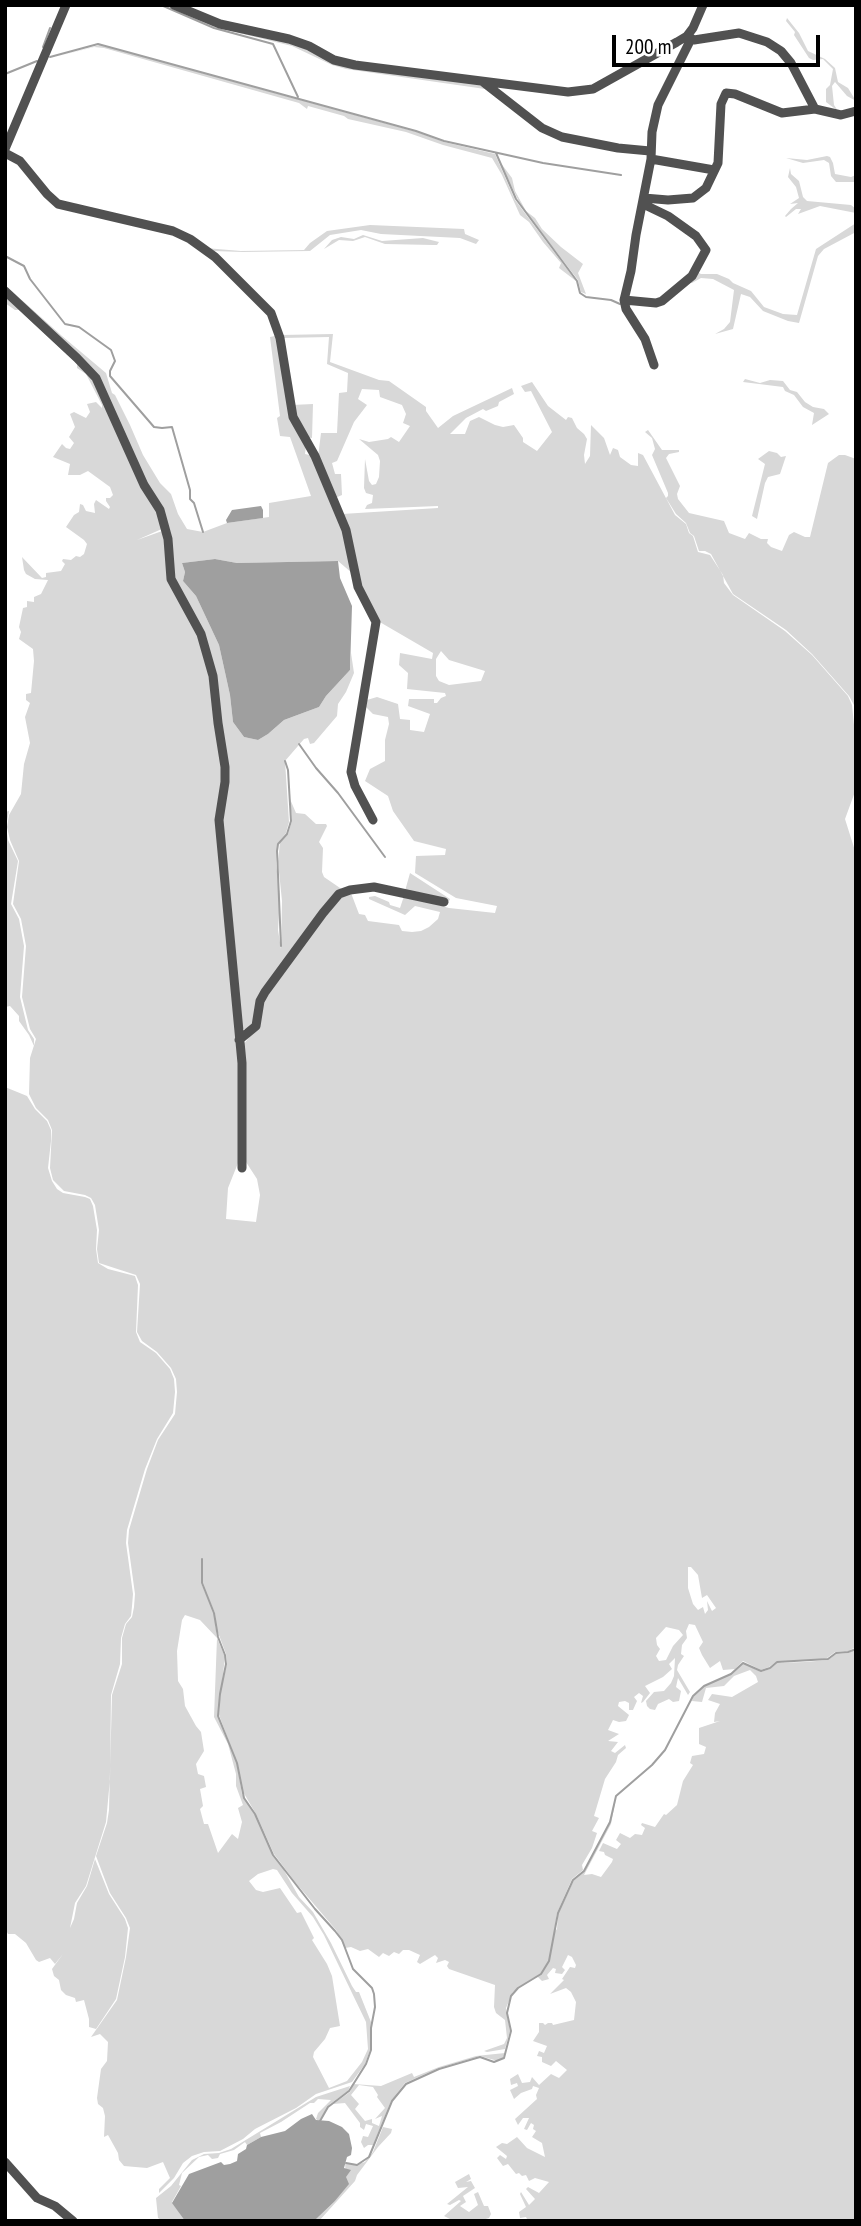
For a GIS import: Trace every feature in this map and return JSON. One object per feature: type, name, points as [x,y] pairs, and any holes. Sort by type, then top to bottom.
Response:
[{"type":"street","points":[[66,5],[5,151],[20,161],[58,204],[173,232],[190,239],[215,257],[271,313],[280,338],[293,417],[315,456],[346,530],[358,587],[376,622],[351,772],[355,786],[373,820]]},
{"type":"street","points":[[174,5],[220,24],[289,39],[309,46],[334,60],[355,65],[568,92],[581,92],[605,83],[687,36],[703,5]]},
{"type":"street","points":[[687,36],[694,40],[739,33],[767,41],[791,63],[815,109]]},
{"type":"street","points":[[654,365],[645,339],[626,309],[624,300],[658,105],[689,43],[687,36]]},
{"type":"street","points":[[481,81],[542,128],[562,137],[714,170]]},
{"type":"street","points":[[643,201],[693,198],[706,188],[718,163],[721,104],[726,93],[782,113],[815,109],[841,115],[856,111]]},
{"type":"street","points":[[624,300],[656,303],[662,301],[692,276],[706,250],[696,236],[643,201]]},
{"type":"street","points":[[5,291],[96,378],[145,485],[160,510],[168,539],[171,579],[204,643],[215,686],[225,767],[219,820],[242,1063],[242,1168]]},
{"type":"street","points":[[239,1040],[256,1026],[262,996],[339,894],[374,887],[444,902]]},
{"type":"street","points":[[5,2162],[37,2199],[55,2206],[73,2221]]},
{"type":"shaded area","points":[[164,5],[292,43],[330,60],[478,84],[485,89],[346,69],[292,46],[214,27]]},
{"type":"shaded area","points":[[787,18],[808,51],[825,59],[835,68],[838,82],[848,88],[856,101],[847,96],[835,82],[832,86],[834,105],[838,111],[826,102],[826,89],[830,85],[833,69],[823,59],[809,58],[786,21]]},
{"type":"shaded area","points":[[100,45],[495,154],[515,200],[576,281],[559,268],[561,263],[529,222],[520,215],[492,158],[308,106],[307,109],[299,103],[104,48],[94,47],[55,57]]},
{"type":"shaded area","points":[[6,156],[19,162],[46,196],[60,207],[173,233],[58,207],[48,200],[20,164],[10,158],[5,161]]},
{"type":"shaded area","points":[[827,156],[833,163],[835,174],[851,177],[856,175],[856,182],[836,182],[831,176],[829,163],[824,160],[803,163],[786,158],[807,160]]},
{"type":"shaded area","points":[[500,162],[512,178],[515,191],[526,211],[561,247],[583,264],[578,273],[586,294],[581,292],[578,280],[521,206]]},
{"type":"shaded area","points":[[790,168],[807,201],[851,205],[856,209],[856,213],[820,206],[798,214],[801,209],[796,209],[786,217],[798,203],[790,204],[799,198],[796,187],[788,177]]},
{"type":"shaded area","points":[[856,223],[856,232],[824,249],[818,256],[799,323],[763,311],[750,297],[741,294],[733,329],[715,334],[730,322],[734,290],[713,279],[701,278],[692,283],[687,282],[697,272],[717,274],[729,279],[751,291],[764,307],[783,314],[797,315],[816,249]]},
{"type":"shaded area","points":[[370,225],[464,229],[465,234],[479,240],[476,244],[460,238],[381,234],[361,230],[330,235],[310,251],[243,252],[213,251],[205,248],[241,251],[304,250],[327,231]]},
{"type":"shaded area","points":[[173,233],[186,238],[206,252],[264,307],[276,327],[292,419],[306,446],[305,454],[314,456],[346,534],[352,573],[338,561],[237,563],[215,559],[182,563],[185,572],[183,581],[196,596],[219,645],[233,722],[244,737],[258,740],[284,720],[319,707],[350,670],[351,653],[354,673],[338,704],[337,716],[314,743],[310,744],[308,738],[304,739],[285,761],[289,822],[286,833],[277,844],[276,863],[281,949],[282,901],[278,862],[280,842],[288,834],[292,821],[290,799],[296,813],[305,814],[316,824],[326,824],[319,842],[323,848],[322,872],[324,877],[343,890],[324,909],[264,988],[255,1021],[248,1030],[240,1028],[221,830],[228,782],[227,755],[218,708],[217,679],[206,642],[174,578],[169,536],[162,508],[144,478],[95,374],[5,288],[5,285],[106,373],[112,393],[143,455],[160,483],[171,494],[187,529],[203,532],[227,523],[269,517],[269,503],[311,496],[290,437],[280,436],[270,337],[275,336],[274,329],[262,308],[200,248]]},
{"type":"shaded area","points":[[363,235],[382,241],[423,238],[439,242],[437,245],[385,244],[365,237],[353,241],[339,240],[324,249],[332,240],[341,237],[354,239]]},
{"type":"shaded area","points":[[5,293],[92,376],[164,528],[137,540],[165,530],[167,561],[203,643],[224,767],[219,811],[238,1040],[238,1163],[228,1188],[226,1219],[256,1222],[260,1195],[257,1179],[246,1162],[243,1045],[255,1030],[262,1003],[339,897],[351,893],[359,914],[365,915],[368,921],[399,925],[402,931],[412,932],[429,927],[438,919],[440,912],[415,906],[405,915],[369,897],[375,896],[400,908],[404,896],[449,908],[495,913],[497,906],[456,898],[415,873],[416,856],[445,855],[446,849],[414,841],[393,811],[388,796],[365,781],[370,769],[385,761],[385,740],[389,724],[388,717],[373,714],[366,707],[367,700],[377,697],[398,704],[400,719],[410,720],[410,730],[424,732],[430,714],[408,706],[409,699],[434,699],[434,703],[437,703],[446,696],[445,693],[407,689],[408,673],[399,665],[400,653],[432,659],[433,653],[378,621],[365,598],[342,514],[438,508],[365,509],[372,503],[373,495],[366,493],[364,488],[365,459],[372,485],[376,484],[379,477],[380,461],[378,455],[359,439],[369,442],[391,437],[399,442],[410,426],[403,423],[406,414],[402,405],[380,397],[379,390],[362,389],[358,399],[367,405],[354,422],[337,461],[332,463],[335,474],[341,474],[342,495],[335,498],[318,457],[321,433],[337,433],[339,393],[347,392],[348,373],[327,364],[329,337],[282,338],[281,335],[333,334],[330,362],[379,380],[389,381],[426,407],[438,428],[453,416],[512,388],[514,394],[499,402],[498,406],[486,411],[483,409],[466,418],[450,434],[465,434],[470,421],[479,417],[503,427],[514,425],[523,442],[537,451],[552,432],[531,391],[525,392],[521,386],[532,382],[548,406],[566,420],[568,417],[572,418],[584,434],[587,439],[585,464],[590,456],[591,425],[604,438],[610,455],[613,448],[631,465],[638,466],[638,453],[643,455],[675,515],[686,524],[693,536],[698,552],[710,555],[733,595],[785,631],[812,655],[848,696],[852,705],[856,789],[845,819],[856,854],[856,1647],[835,1652],[827,1658],[777,1661],[761,1670],[743,1661],[735,1669],[723,1670],[720,1661],[710,1668],[699,1648],[703,1642],[695,1625],[689,1624],[687,1638],[682,1645],[681,1654],[684,1656],[677,1670],[690,1692],[688,1695],[678,1678],[676,1687],[681,1691],[679,1701],[673,1702],[669,1699],[658,1704],[655,1710],[647,1706],[646,1701],[654,1692],[664,1691],[671,1683],[675,1658],[669,1664],[672,1669],[645,1686],[650,1693],[643,1702],[641,1703],[643,1696],[639,1693],[634,1697],[637,1701],[633,1710],[629,1710],[629,1703],[619,1702],[618,1706],[629,1715],[626,1721],[613,1720],[608,1730],[619,1734],[608,1741],[618,1742],[611,1751],[615,1753],[625,1745],[626,1748],[618,1755],[605,1779],[594,1816],[599,1818],[592,1831],[597,1833],[592,1848],[582,1865],[583,1870],[572,1879],[557,1913],[554,1932],[557,1929],[558,1914],[574,1880],[584,1871],[610,1822],[616,1798],[611,1824],[584,1875],[601,1877],[612,1862],[613,1859],[599,1851],[603,1843],[617,1849],[621,1844],[616,1840],[620,1833],[630,1838],[635,1834],[642,1835],[645,1828],[642,1823],[655,1827],[664,1814],[677,1805],[683,1781],[693,1765],[690,1763],[692,1756],[704,1754],[706,1747],[699,1744],[699,1728],[720,1721],[714,1722],[720,1704],[708,1700],[712,1694],[732,1697],[758,1682],[750,1670],[734,1676],[724,1686],[706,1688],[702,1702],[692,1701],[704,1686],[731,1674],[743,1663],[761,1672],[777,1663],[828,1660],[836,1654],[848,1653],[856,1649],[856,2221],[528,2221],[526,2217],[520,2218],[519,2212],[526,2207],[521,2192],[529,2205],[535,2199],[526,2189],[528,2187],[539,2193],[549,2182],[535,2178],[529,2181],[526,2175],[516,2174],[508,2164],[503,2166],[497,2158],[500,2155],[506,2159],[507,2156],[496,2147],[517,2137],[527,2148],[545,2157],[542,2143],[532,2137],[536,2131],[533,2129],[534,2125],[531,2123],[527,2130],[524,2129],[529,2118],[523,2118],[518,2125],[515,2119],[537,2099],[539,2088],[533,2086],[514,2099],[510,2090],[518,2086],[517,2083],[511,2085],[510,2079],[518,2074],[522,2083],[530,2082],[532,2077],[539,2085],[551,2074],[559,2078],[567,2070],[556,2061],[551,2066],[542,2062],[542,2057],[537,2056],[539,2051],[544,2053],[547,2046],[533,2041],[539,2032],[539,2023],[553,2025],[574,2020],[576,2002],[571,1992],[566,1988],[550,1994],[564,1980],[562,1979],[570,1967],[575,1968],[572,1957],[568,1955],[562,1967],[565,1970],[562,1974],[555,1973],[556,1969],[553,1968],[547,1975],[549,1979],[542,1981],[538,1977],[533,1978],[513,1992],[506,2008],[510,2031],[505,2049],[484,2051],[504,2044],[507,2038],[505,2020],[496,2013],[494,2007],[495,1985],[449,1969],[449,1962],[445,1960],[436,1963],[438,1958],[435,1955],[420,1964],[417,1962],[420,1955],[409,1950],[403,1950],[399,1954],[394,1952],[389,1956],[383,1953],[379,1957],[368,1949],[360,1951],[351,1947],[345,1948],[336,1930],[274,1854],[242,1790],[237,1763],[219,1715],[220,1703],[218,1716],[237,1764],[242,1794],[273,1855],[299,1897],[313,1912],[352,1986],[359,1992],[371,2022],[370,2050],[365,2064],[352,2082],[316,2094],[220,2151],[192,2156],[159,2193],[159,2189],[170,2178],[163,2162],[147,2168],[124,2166],[108,2135],[104,2137],[105,2116],[97,2098],[101,2069],[107,2061],[108,2042],[100,2034],[91,2037],[117,2000],[130,1928],[110,1893],[96,1856],[109,1810],[112,1695],[122,1664],[122,1638],[134,1607],[129,1530],[158,1440],[175,1414],[177,1392],[176,1379],[171,1368],[157,1352],[142,1341],[137,1332],[140,1284],[136,1275],[99,1263],[99,1230],[95,1205],[91,1198],[64,1191],[53,1180],[50,1168],[52,1130],[29,1094],[30,1058],[36,1039],[30,1029],[22,997],[26,946],[21,919],[13,904],[19,861],[7,827],[9,815],[21,794],[24,764],[30,743],[25,717],[30,703],[26,700],[26,694],[31,693],[33,649],[19,639],[19,627],[27,601],[34,602],[34,597],[41,594],[48,580],[35,579],[26,574],[22,557],[42,578],[46,577],[46,573],[61,571],[65,564],[63,559],[80,557],[87,544],[66,527],[79,512],[80,504],[86,511],[95,513],[96,500],[109,509],[106,498],[113,495],[110,487],[88,471],[80,475],[68,475],[70,464],[53,457],[62,444],[70,449],[74,443],[69,437],[75,427],[70,414],[74,412],[86,418],[90,412],[87,404],[96,402],[102,408],[86,374],[19,310],[5,303]],"holes":[[[441,651],[449,660],[485,671],[481,681],[449,685],[439,681],[436,676],[436,659]],[[202,1558],[202,1583],[215,1613],[216,1627],[226,1654],[227,1663],[221,1688],[225,1657],[217,1638],[214,1613],[201,1583]],[[688,1567],[691,1567],[698,1575],[702,1598],[707,1595],[716,1608],[712,1611],[707,1601],[708,1610],[705,1614],[703,1607],[698,1610],[688,1588]],[[185,1615],[200,1620],[217,1638],[214,1717],[228,1744],[236,1774],[236,1786],[243,1805],[238,1808],[242,1822],[238,1839],[232,1834],[218,1853],[200,1809],[203,1806],[200,1789],[206,1787],[204,1776],[198,1774],[196,1764],[204,1751],[201,1732],[185,1706],[183,1689],[178,1681],[177,1651]],[[666,1627],[679,1630],[683,1635],[666,1660],[659,1661],[656,1656],[660,1649],[656,1638]],[[277,1870],[324,1935],[366,2022],[368,2049],[362,2062],[347,2081],[329,2088],[313,2057],[330,2028],[340,2026],[332,1976],[327,1964],[312,1940],[314,1938],[301,1912],[297,1913],[280,1888],[263,1892],[256,1890],[249,1881],[258,1874]]]},
{"type":"shaded area","points":[[745,379],[760,383],[770,380],[783,381],[805,402],[824,409],[829,414],[812,425],[814,413],[803,407],[794,395],[783,387],[743,382]]},
{"type":"shaded area","points":[[313,404],[312,438],[305,437],[292,405]]},
{"type":"shaded area","points":[[648,430],[662,450],[679,450],[666,458],[680,486],[678,499],[689,513],[724,521],[729,533],[745,539],[749,533],[761,539],[768,539],[767,543],[771,547],[782,551],[789,535],[794,532],[810,537],[828,463],[839,455],[856,459],[856,733],[854,705],[849,696],[812,654],[786,630],[733,594],[711,554],[699,551],[686,523],[676,514],[666,498],[668,493],[652,455],[655,449],[652,438],[645,432]]},
{"type":"shaded area","points":[[769,451],[781,457],[786,456],[780,474],[768,477],[765,483],[757,519],[752,516],[765,464],[758,459]]},
{"type":"shaded area","points":[[261,506],[263,518],[227,523],[232,510]]},
{"type":"shaded area","points":[[215,559],[237,563],[338,561],[340,578],[352,606],[350,670],[319,707],[284,720],[258,740],[244,737],[233,722],[219,645],[196,596],[183,581],[185,572],[182,563]]},
{"type":"shaded area","points":[[9,811],[6,827],[8,840],[18,861],[11,904],[19,919],[24,946],[20,997],[34,1046],[19,1021],[19,1016],[10,1006],[5,1007],[5,812]]},
{"type":"shaded area","points":[[410,873],[450,899],[449,901],[405,891]]},
{"type":"shaded area","points":[[5,1087],[27,1096],[47,1121],[51,1130],[48,1168],[52,1181],[63,1193],[90,1199],[97,1230],[98,1263],[108,1269],[135,1276],[138,1285],[136,1332],[140,1342],[156,1353],[170,1369],[174,1379],[173,1413],[157,1439],[145,1469],[127,1530],[126,1543],[133,1594],[131,1616],[125,1624],[121,1638],[120,1664],[111,1695],[110,1779],[106,1822],[86,1886],[75,1903],[70,1928],[77,1903],[87,1886],[95,1859],[109,1894],[128,1928],[116,1999],[96,2029],[89,2027],[84,2000],[76,2002],[75,1998],[66,1995],[54,1976],[52,1969],[63,1954],[55,1964],[50,1958],[39,1962],[26,1943],[15,1934],[8,1934],[5,1928]]},
{"type":"shaded area","points":[[505,2053],[498,2061],[480,2056],[439,2068],[405,2083],[391,2101],[373,2145],[364,2148],[361,2142],[363,2136],[368,2137],[373,2126],[366,2124],[364,2130],[345,2103],[333,2104],[350,2092],[353,2084],[381,2086],[412,2073],[414,2077],[439,2067],[476,2056]],"holes":[[[359,2085],[373,2087],[385,2108],[375,2119],[382,2116],[379,2126],[372,2123],[372,2119],[365,2121],[355,2109],[359,2104],[351,2095]]]},
{"type":"shaded area","points":[[350,2086],[348,2091],[330,2104],[319,2121],[316,2119],[318,2113],[331,2100],[318,2099],[310,2103],[260,2133],[261,2137],[220,2154],[218,2158],[212,2159],[208,2155],[199,2157],[182,2173],[181,2186],[172,2202],[185,2221],[163,2221],[158,2218],[156,2198],[171,2186],[192,2160],[204,2154],[231,2149],[316,2097]]},
{"type":"shaded area","points":[[312,2114],[316,2120],[329,2121],[342,2127],[349,2134],[352,2148],[344,2168],[351,2170],[346,2177],[349,2184],[314,2221],[185,2221],[172,2203],[189,2174],[221,2162],[224,2165],[237,2161],[238,2154],[246,2149],[247,2145],[261,2137],[285,2131]]},
{"type":"shaded area","points":[[383,2127],[392,2129],[391,2133],[355,2181],[319,2221],[314,2221],[334,2202],[346,2177],[345,2163],[356,2165],[365,2162],[373,2152]]},
{"type":"shaded area","points":[[469,2174],[471,2179],[466,2182],[471,2181],[475,2188],[463,2196],[466,2202],[460,2206],[469,2212],[478,2205],[474,2194],[478,2192],[491,2214],[489,2218],[479,2221],[450,2221],[444,2216],[461,2201],[447,2204],[468,2187],[458,2188],[455,2182]]},
{"type":"waterway","points":[[161,5],[214,28],[273,44],[298,97]]},
{"type":"waterway","points":[[43,47],[50,28]]},
{"type":"waterway","points":[[50,57],[98,44],[444,141],[543,163],[621,175]]},
{"type":"waterway","points":[[5,74],[37,61]]},
{"type":"waterway","points":[[496,153],[516,199],[577,281],[580,293],[586,297],[611,300],[620,304]]},
{"type":"waterway","points":[[5,256],[24,266],[30,279],[65,324],[79,327],[111,350],[115,361],[110,376],[154,427],[172,427],[190,490],[190,499],[194,503],[203,532]]},
{"type":"waterway","points":[[299,744],[385,857]]},
{"type":"waterway","points":[[281,946],[277,851],[291,821],[285,761]]},
{"type":"waterway","points":[[202,1559],[202,1583],[214,1613],[226,1664],[218,1716],[237,1763],[244,1798],[255,1814],[273,1855],[342,1940],[353,1969],[372,1988],[374,1994],[371,2050],[366,2064],[349,2091],[328,2107],[320,2121]]},
{"type":"waterway","points":[[346,2163],[357,2165],[369,2157],[392,2101],[406,2084],[439,2069],[480,2057],[494,2062],[504,2058],[511,2031],[507,2013],[511,1996],[518,1988],[541,1974],[549,1961],[558,1913],[573,1880],[584,1871],[610,1822],[616,1796],[665,1750],[693,1696],[704,1686],[731,1674],[743,1663],[761,1671],[777,1662],[828,1659],[836,1653],[856,1649]]}]
